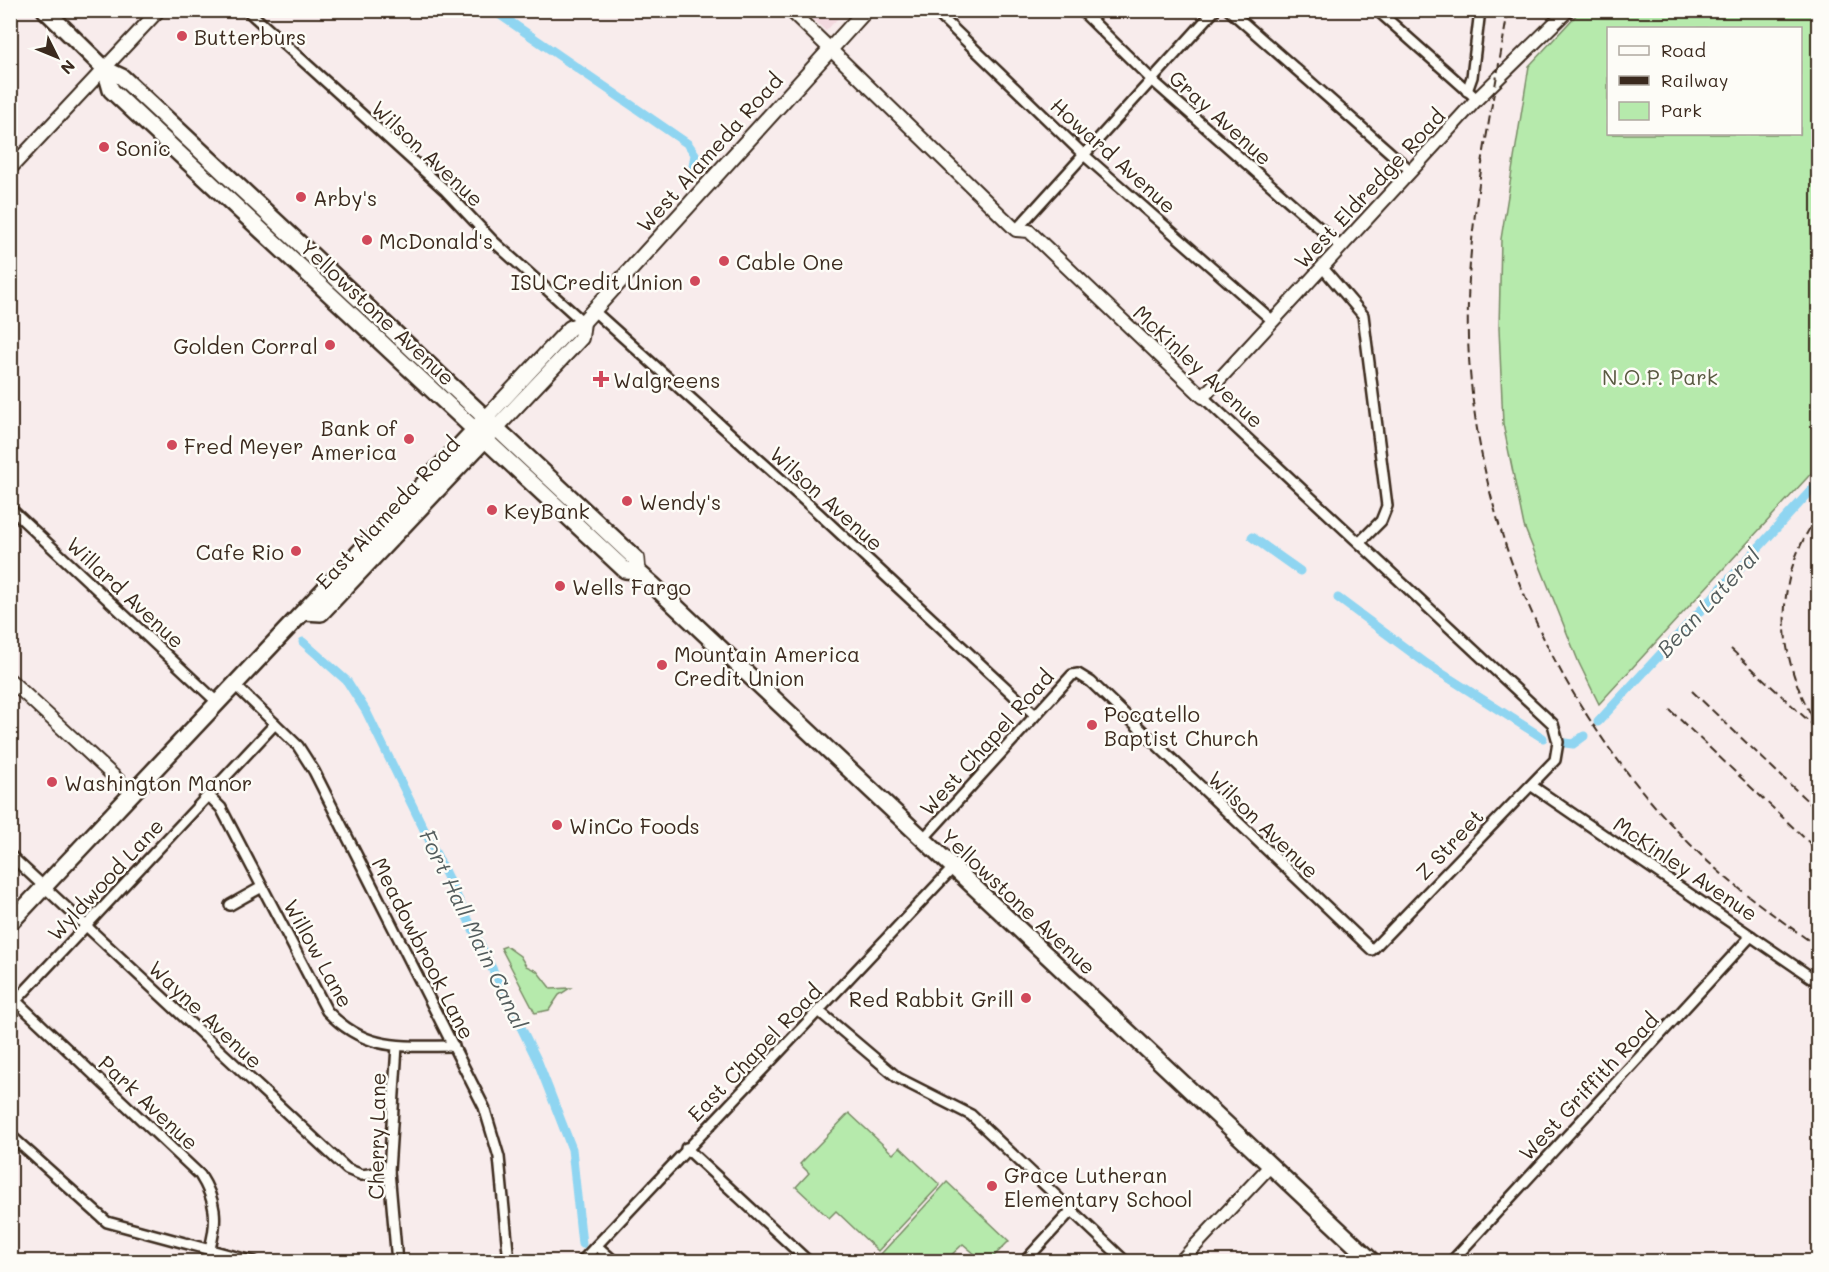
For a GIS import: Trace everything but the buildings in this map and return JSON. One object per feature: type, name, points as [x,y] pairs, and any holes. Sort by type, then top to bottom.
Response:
[{"type":"main road","name":"Yellowstone Avenue","points":[[45,10],[105,69],[122,77],[158,110],[636,559],[637,571]]},
{"type":"main road","name":"West Alameda Road","points":[[480,435],[581,338],[583,322],[866,10]]},
{"type":"main road","name":"Yellowstone Avenue","points":[[105,69],[111,90],[625,570],[637,571],[1373,1262]]},
{"type":"main road","name":"East Alameda Road","points":[[10,923],[304,612],[480,435]]},
{"type":"street","points":[[13,162],[105,69],[159,10]]},
{"type":"street","name":"Wilson Avenue","points":[[247,10],[436,183],[493,241],[583,322]]},
{"type":"street","name":"McKinley Avenue","points":[[790,10],[1016,230],[1029,231],[1553,724],[1558,742],[1552,764]]},
{"type":"street","name":"Howard Avenue","points":[[934,10],[1084,155],[1274,321]]},
{"type":"street","name":"Gray Avenue","points":[[1080,10],[1152,80],[1341,247]]},
{"type":"street","points":[[1016,230],[1215,10]]},
{"type":"street","points":[[1229,10],[1411,171]]},
{"type":"street","points":[[1377,10],[1472,95]]},
{"type":"street","points":[[1472,95],[1480,10]]},
{"type":"street","name":"West Eldredge Road","points":[[1203,397],[1411,171],[1472,95],[1568,10]]},
{"type":"street","points":[[1323,268],[1363,315],[1388,506],[1381,522],[1360,542]]},
{"type":"street","name":"Wilson Avenue","points":[[594,311],[816,511],[1034,714]]},
{"type":"street","name":"Willard Avenue","points":[[10,508],[218,703]]},
{"type":"street","name":"Wilson Avenue","points":[[1078,674],[1090,682],[1372,950]]},
{"type":"street","name":"West Chapel Road","points":[[923,839],[1034,714],[1066,681],[1078,674]]},
{"type":"street","points":[[10,680],[132,793]]},
{"type":"street","name":"Meadowbrook Lane","points":[[235,685],[298,746],[314,771],[484,1107],[499,1157],[509,1262]]},
{"type":"street","name":"Wyldwood Lane","points":[[13,1004],[275,724]]},
{"type":"street","name":"Z Street","points":[[1372,950],[1552,764]]},
{"type":"street","name":"McKinley Avenue","points":[[1532,786],[1818,982]]},
{"type":"street","name":"Willow Lane","points":[[209,796],[221,808],[327,1011],[341,1026],[362,1039],[397,1046],[454,1046]]},
{"type":"street","name":"Wayne Avenue","points":[[10,855],[347,1169],[362,1175],[389,1171]]},
{"type":"street","name":"East Chapel Road","points":[[581,1262],[686,1148],[820,1012],[953,868]]},
{"type":"street","points":[[230,905],[262,887]]},
{"type":"street","name":"West Griffith Road","points":[[1451,1262],[1751,936]]},
{"type":"street","name":"Park Avenue","points":[[13,1004],[200,1175],[210,1190],[216,1209],[216,1228],[210,1248]]},
{"type":"street","points":[[820,1012],[898,1078],[971,1115],[1126,1262]]},
{"type":"street","name":"Cherry Lane","points":[[397,1046],[389,1171],[397,1262]]},
{"type":"street","points":[[10,1135],[106,1222],[210,1248],[255,1262]]},
{"type":"street","points":[[686,1148],[809,1262]]},
{"type":"street","points":[[1188,1259],[1270,1166]]},
{"type":"street","points":[[1024,1262],[1072,1210]]},
{"type":"street","points":[[597,1246],[615,1262]]},
{"type":"shaded area","points":[[804,11],[845,11],[826,31]]},
{"type":"green space","name":"N.O.P. Park","points":[[1580,11],[1818,11],[1818,466],[1599,704],[1579,663],[1524,526],[1503,424],[1499,328],[1501,239],[1529,66]]},
{"type":"green space","points":[[506,946],[520,956],[526,966],[537,971],[551,989],[570,988],[559,995],[549,1010],[535,1013],[501,948]]},
{"type":"green space","points":[[849,1113],[893,1154],[900,1147],[940,1185],[878,1251],[836,1211],[829,1218],[796,1187],[809,1173],[800,1164]]},
{"type":"green space","points":[[947,1182],[1009,1241],[989,1261],[983,1261],[963,1244],[945,1261],[889,1261],[881,1254]]},
{"type":"waterway","points":[[493,10],[688,144],[695,154],[693,167]]},
{"type":"waterway","name":"Bean Lateral","points":[[1598,722],[1818,483]]},
{"type":"waterway","name":"Bean Lateral","points":[[1252,537],[1300,571]]},
{"type":"waterway","name":"Bean Lateral","points":[[1338,598],[1427,664],[1543,738]]},
{"type":"waterway","name":"Fort Hall Main Canal","points":[[303,642],[347,681],[366,711],[538,1062],[572,1149],[582,1244]]},
{"type":"waterway","name":"Bean Lateral","points":[[1565,743],[1573,744],[1584,736]]},
{"type":"railway","points":[[1508,10],[1475,215],[1468,297],[1468,338],[1474,411],[1488,482],[1508,552],[1535,619],[1568,683],[1607,744],[1651,802],[1715,868],[1818,947]]},
{"type":"railway","points":[[1818,516],[1803,541],[1792,567],[1786,594],[1785,621],[1787,648],[1794,674],[1804,701],[1818,726]]},
{"type":"railway","points":[[1731,649],[1812,724]]},
{"type":"railway","points":[[1692,691],[1818,811]]},
{"type":"railway","points":[[1670,710],[1818,851]]},
{"type":"place","name":"Butterburs","points":[[182,36]]},
{"type":"place","name":"Sonic","points":[[104,147]]},
{"type":"place","name":"Arby's","points":[[301,197]]},
{"type":"place","name":"McDonald's","points":[[367,240]]},
{"type":"place","name":"Cable One","points":[[724,261]]},
{"type":"place","name":"ISU Credit Union","points":[[695,281]]},
{"type":"place","name":"Golden Corral","points":[[330,345]]},
{"type":"place","name":"Walgreens","points":[[601,379]]},
{"type":"place","name":"Bank of America","points":[[409,439]]},
{"type":"place","name":"Fred Meyer","points":[[172,445]]},
{"type":"place","name":"Wendy's","points":[[627,501]]},
{"type":"place","name":"KeyBank","points":[[492,510]]},
{"type":"place","name":"Cafe Rio","points":[[296,551]]},
{"type":"place","name":"Wells Fargo","points":[[560,586]]},
{"type":"place","name":"Mountain America Credit Union","points":[[662,665]]},
{"type":"place","name":"Pocatello Baptist Church","points":[[1092,725]]},
{"type":"place","name":"Washington Manor","points":[[52,782]]},
{"type":"place","name":"WinCo Foods","points":[[557,825]]},
{"type":"place","name":"Red Rabbit Grill","points":[[1026,998]]},
{"type":"place","name":"Grace Lutheran Elementary School","points":[[992,1186]]}]
